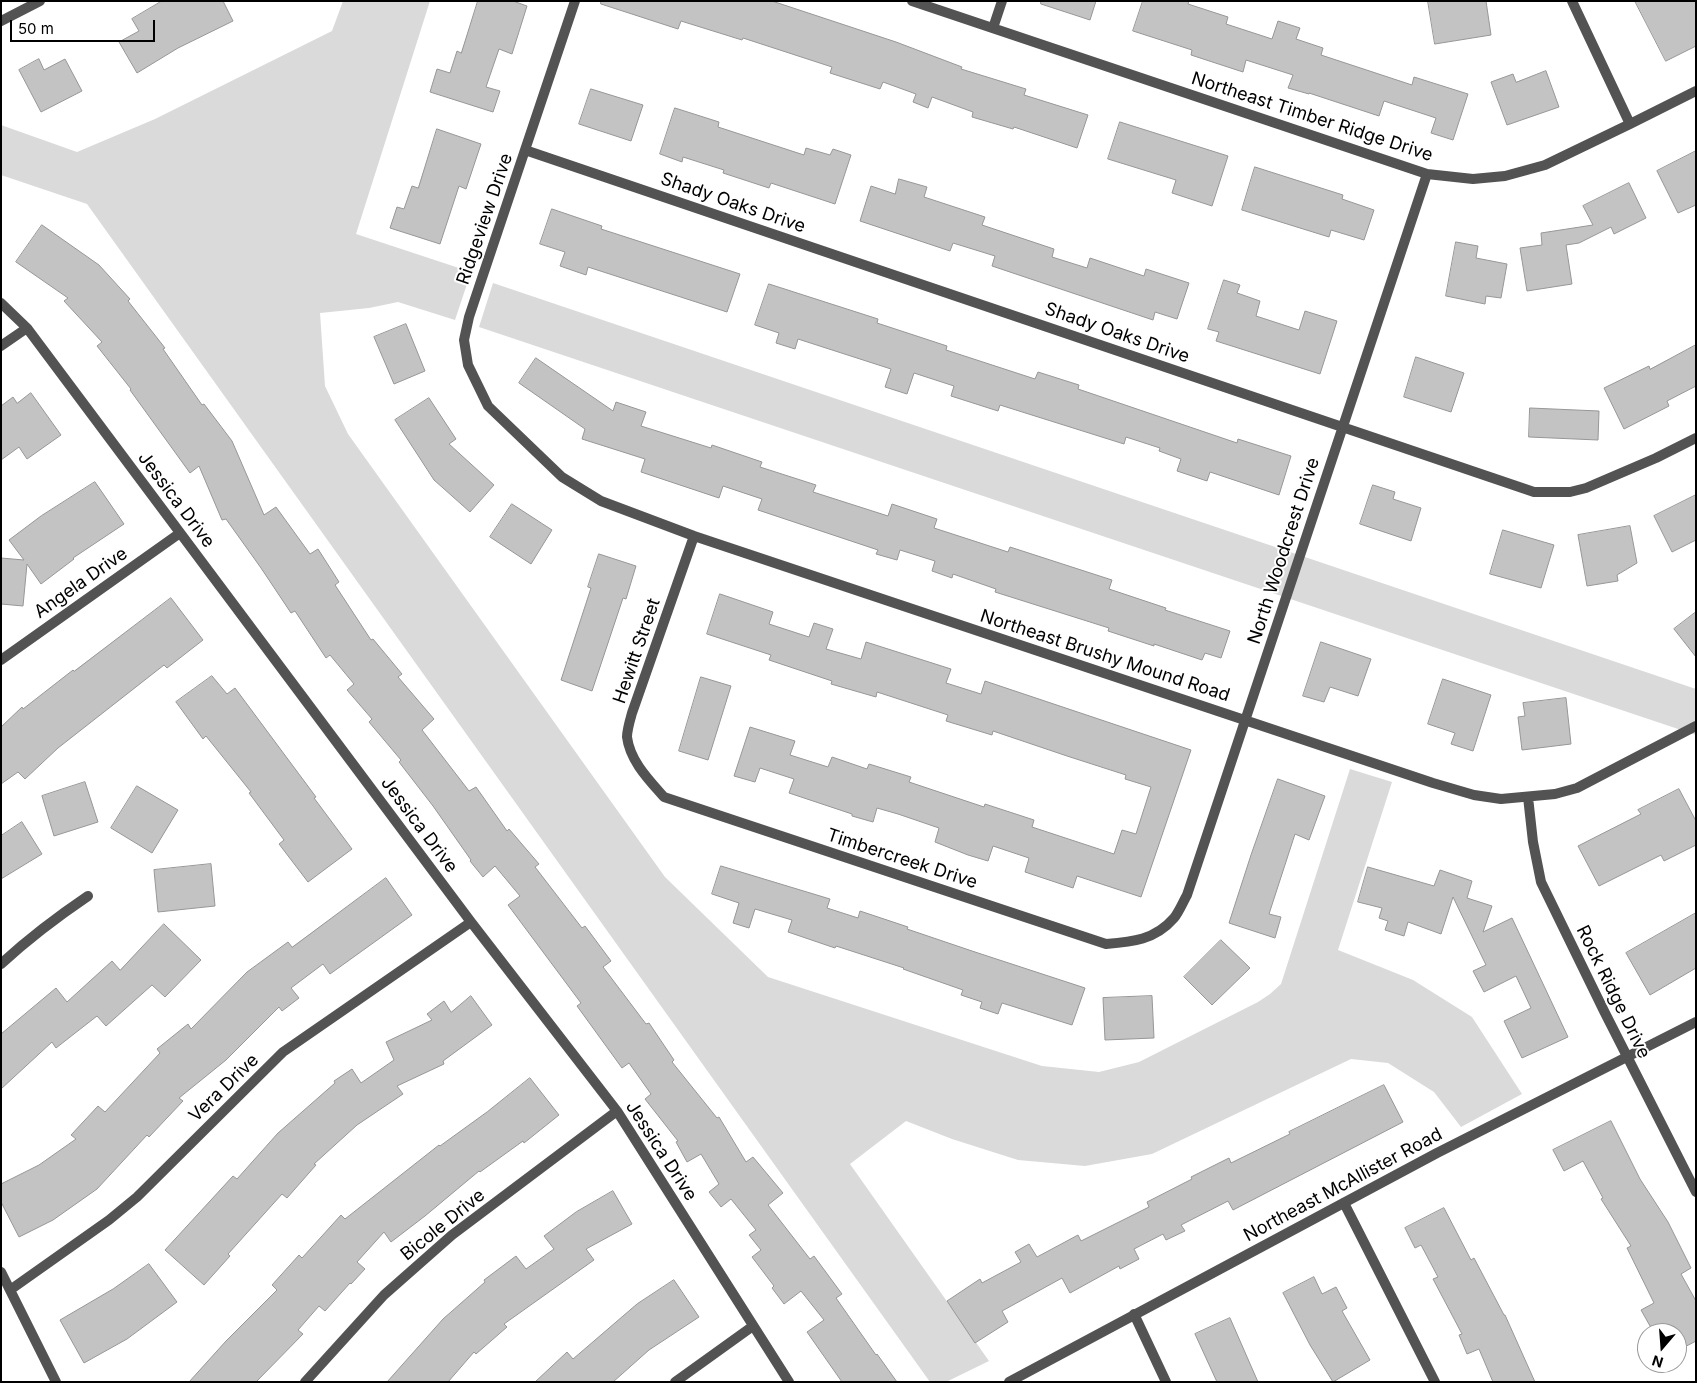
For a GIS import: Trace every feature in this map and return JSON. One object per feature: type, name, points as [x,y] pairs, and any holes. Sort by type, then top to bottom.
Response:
[{"type":"street","points":[[1,21],[40,1]]},
{"type":"street","name":"Ridgeview Drive","points":[[519,436],[488,406],[468,365],[464,340],[469,317],[575,1]]},
{"type":"street","name":"Northeast Timber Ridge Drive","points":[[912,1],[1427,174],[1473,179],[1505,176],[1545,165],[1696,91]]},
{"type":"street","points":[[993,28],[1002,1]]},
{"type":"street","points":[[1572,1],[1630,124]]},
{"type":"street","name":"Shady Oaks Drive","points":[[525,150],[1534,492],[1570,492],[1586,488],[1656,458],[1696,438]]},
{"type":"street","name":"North Woodcrest Drive","points":[[1159,932],[1174,918],[1187,895],[1427,174]]},
{"type":"street","name":"Jessica Drive","points":[[1,303],[27,328],[471,922],[617,1111],[788,1382]]},
{"type":"street","points":[[1,346],[27,328]]},
{"type":"street","name":"Northeast Brushy Mound Road","points":[[519,436],[562,477],[602,502],[694,536],[1433,783],[1474,795],[1500,799],[1555,794],[1577,788],[1696,726]]},
{"type":"street","name":"Angela Drive","points":[[1,660],[180,532]]},
{"type":"street","name":"Hewitt Street","points":[[644,775],[632,754],[627,736],[630,721],[694,536]]},
{"type":"street","name":"Timbercreek Drive","points":[[644,775],[664,797],[1106,944],[1134,942],[1159,932]]},
{"type":"street","name":"Rock Ridge Drive","points":[[1528,797],[1533,842],[1541,882],[1627,1058],[1696,1192]]},
{"type":"street","points":[[1,964],[54,919],[88,896]]},
{"type":"street","name":"Vera Drive","points":[[10,1290],[109,1220],[137,1197],[283,1052],[471,922]]},
{"type":"street","name":"Northeast McAllister Road","points":[[1009,1382],[1437,1153],[1696,1022]]},
{"type":"street","name":"Bicole Drive","points":[[306,1382],[384,1295],[452,1234],[617,1111]]},
{"type":"street","points":[[1344,1203],[1435,1382]]},
{"type":"street","points":[[1,1272],[56,1382]]},
{"type":"street","points":[[1134,1314],[1166,1382]]},
{"type":"street","points":[[675,1382],[753,1326]]},
{"type":"shaded area","points":[[343,1],[430,1],[356,234],[471,272],[455,320],[398,302],[369,308],[320,313],[325,386],[348,434],[665,877],[768,977],[1042,1066],[1099,1072],[1139,1062],[1258,1002],[1281,984],[1350,769],[1392,782],[1338,950],[1413,980],[1472,1017],[1522,1094],[1461,1127],[1434,1092],[1388,1063],[1351,1059],[1152,1154],[1085,1166],[1018,1160],[952,1139],[906,1121],[850,1164],[989,1361],[946,1382],[930,1382],[87,204],[1,175],[1,125],[77,152],[155,119],[332,31]]},
{"type":"shaded area","points":[[493,283],[1696,689],[1696,735],[479,327]]},
{"type":"building","points":[[162,1],[223,1],[233,21],[178,48],[137,73],[119,42],[139,31],[132,19]]},
{"type":"building","points":[[478,1],[513,1],[527,6],[512,54],[499,49],[486,87],[500,91],[493,112],[430,92],[437,69],[450,73],[457,51],[461,53]]},
{"type":"building","points":[[601,1],[772,1],[896,42],[962,67],[961,69],[1026,89],[1024,95],[1088,115],[1077,148],[1014,127],[1013,129],[972,117],[973,112],[932,97],[928,108],[913,102],[916,94],[883,82],[880,89],[830,73],[832,67],[743,38],[742,40],[681,21],[678,29],[601,4]]},
{"type":"building","points":[[1041,1],[1096,1],[1090,20],[1041,4]]},
{"type":"building","points":[[1143,1],[1189,1],[1188,4],[1228,17],[1226,24],[1272,39],[1278,21],[1300,28],[1296,39],[1323,48],[1321,55],[1412,85],[1414,77],[1468,94],[1453,140],[1431,133],[1436,118],[1384,101],[1379,116],[1288,88],[1293,75],[1246,60],[1243,72],[1191,55],[1192,50],[1133,31]]},
{"type":"building","points":[[1428,1],[1486,1],[1491,35],[1435,44]]},
{"type":"building","points":[[1635,1],[1696,1],[1696,46],[1666,61]]},
{"type":"building","points":[[39,59],[44,70],[65,59],[82,91],[41,112],[19,70]]},
{"type":"building","points":[[1546,71],[1559,107],[1507,125],[1491,82],[1513,74],[1516,82]]},
{"type":"building","points":[[591,89],[643,105],[631,141],[579,124]]},
{"type":"building","points":[[675,108],[719,122],[718,127],[804,155],[806,148],[830,155],[833,149],[851,155],[835,204],[771,183],[769,188],[723,173],[724,170],[683,157],[682,162],[660,154]]},
{"type":"building","points":[[1120,122],[1228,156],[1212,206],[1172,193],[1176,180],[1108,159]]},
{"type":"building","points":[[437,129],[481,144],[466,189],[459,186],[440,244],[390,228],[397,207],[404,209],[412,186],[418,188]]},
{"type":"building","points":[[1696,151],[1696,205],[1678,213],[1657,171]]},
{"type":"building","points":[[1255,167],[1343,195],[1342,199],[1374,210],[1364,240],[1331,230],[1329,237],[1242,210]]},
{"type":"building","points":[[899,179],[927,187],[924,197],[985,217],[982,225],[1054,249],[1052,257],[1087,268],[1090,258],[1144,276],[1146,269],[1189,283],[1177,319],[1155,312],[1153,320],[992,266],[995,256],[953,243],[950,251],[860,221],[871,186],[895,194]]},
{"type":"building","points":[[1629,183],[1646,218],[1614,234],[1611,227],[1579,243],[1566,245],[1572,284],[1527,291],[1520,248],[1542,245],[1541,233],[1593,225],[1583,206]]},
{"type":"building","points":[[552,209],[602,226],[601,229],[740,274],[727,312],[588,267],[586,275],[560,266],[565,252],[540,244]]},
{"type":"building","points":[[42,225],[99,265],[130,299],[128,301],[165,348],[163,349],[202,405],[204,404],[232,441],[264,515],[276,507],[310,554],[318,549],[339,582],[335,585],[371,640],[373,639],[402,674],[398,677],[434,719],[422,730],[469,791],[476,787],[507,831],[509,829],[539,864],[535,867],[582,928],[585,926],[611,961],[603,967],[646,1024],[649,1023],[674,1060],[672,1062],[717,1118],[719,1117],[746,1162],[753,1157],[783,1193],[768,1205],[810,1259],[814,1256],[842,1294],[836,1298],[897,1382],[842,1382],[807,1332],[824,1320],[801,1291],[784,1304],[772,1288],[774,1286],[752,1257],[761,1250],[749,1235],[756,1230],[731,1199],[721,1207],[709,1192],[719,1184],[701,1154],[687,1162],[676,1142],[678,1141],[645,1099],[651,1094],[629,1063],[622,1068],[577,1006],[581,1003],[508,905],[520,896],[495,866],[483,877],[470,861],[433,806],[399,762],[401,760],[369,722],[372,719],[347,690],[354,684],[330,655],[326,658],[295,611],[291,613],[226,519],[222,520],[199,466],[190,473],[131,389],[97,346],[102,342],[64,301],[68,298],[16,262]]},
{"type":"building","points":[[1456,242],[1478,246],[1476,258],[1507,264],[1501,298],[1486,296],[1485,304],[1446,296]]},
{"type":"building","points":[[1224,280],[1240,285],[1237,293],[1260,301],[1256,316],[1299,330],[1305,311],[1337,321],[1320,374],[1216,341],[1219,332],[1208,329]]},
{"type":"building","points":[[769,284],[878,319],[877,323],[947,346],[946,350],[1035,379],[1038,372],[1079,385],[1078,389],[1237,443],[1238,439],[1291,456],[1279,495],[1210,472],[1207,481],[1177,471],[1181,459],[1159,451],[1160,448],[1126,437],[1124,444],[1000,405],[998,411],[951,396],[954,386],[914,373],[907,394],[885,387],[891,369],[798,339],[795,349],[776,343],[779,333],[755,325]]},
{"type":"building","points":[[406,324],[425,371],[394,384],[374,337]]},
{"type":"building","points":[[1696,345],[1696,386],[1667,401],[1669,406],[1624,429],[1604,388],[1649,366],[1650,369]]},
{"type":"building","points":[[1416,357],[1464,373],[1451,412],[1404,397]]},
{"type":"building","points":[[536,358],[613,411],[616,402],[646,412],[641,426],[711,448],[712,445],[762,462],[760,467],[816,485],[813,492],[888,516],[892,504],[937,519],[934,528],[1008,552],[1010,547],[1112,580],[1109,589],[1230,631],[1221,658],[1205,653],[1202,660],[1108,631],[1109,628],[995,592],[996,589],[953,574],[952,578],[932,571],[935,561],[900,550],[897,560],[876,554],[878,550],[758,510],[762,499],[723,486],[719,498],[641,472],[645,459],[582,439],[585,429],[519,383]]},
{"type":"building","points":[[31,393],[61,435],[27,459],[19,447],[1,460],[1,406],[13,397],[17,403]]},
{"type":"building","points":[[429,398],[456,439],[449,444],[494,485],[470,512],[434,480],[395,420]]},
{"type":"building","points":[[1530,408],[1599,411],[1598,440],[1529,437]]},
{"type":"building","points":[[95,482],[124,524],[73,558],[41,584],[27,564],[23,606],[1,604],[1,558],[24,560],[9,540],[41,516]]},
{"type":"building","points":[[1373,485],[1395,492],[1393,499],[1421,508],[1411,541],[1360,524]]},
{"type":"building","points":[[1696,495],[1696,540],[1672,552],[1654,516]]},
{"type":"building","points":[[512,504],[552,530],[531,564],[490,537]]},
{"type":"building","points":[[1630,526],[1637,563],[1617,575],[1618,581],[1587,586],[1578,535]]},
{"type":"building","points":[[1503,530],[1554,545],[1541,588],[1490,574]]},
{"type":"building","points":[[599,554],[636,566],[626,599],[623,598],[592,691],[561,680],[591,588],[588,587]]},
{"type":"building","points":[[720,594],[773,612],[769,624],[809,637],[814,623],[833,629],[826,649],[861,659],[866,642],[951,669],[946,683],[981,694],[985,681],[1191,750],[1141,897],[1077,876],[1073,888],[1025,872],[1029,858],[993,846],[988,861],[968,855],[935,842],[939,828],[877,808],[873,822],[852,816],[852,814],[789,793],[794,779],[760,768],[755,782],[734,776],[750,727],[795,741],[790,755],[828,767],[832,757],[867,769],[869,764],[911,777],[909,782],[984,807],[985,804],[1034,820],[1032,827],[1114,854],[1122,830],[1136,834],[1151,787],[1125,779],[1126,775],[993,731],[992,735],[946,721],[948,715],[877,692],[876,697],[831,684],[832,681],[769,660],[771,655],[707,634]]},
{"type":"building","points":[[171,598],[203,640],[167,668],[164,665],[58,748],[25,779],[18,772],[1,784],[1,727],[22,707],[23,709]]},
{"type":"building","points":[[1696,612],[1696,657],[1674,629]]},
{"type":"building","points":[[1321,642],[1371,659],[1358,696],[1330,687],[1324,702],[1303,696]]},
{"type":"building","points":[[212,676],[227,694],[235,688],[352,849],[308,882],[279,844],[284,840],[249,793],[251,792],[206,736],[203,739],[176,702]]},
{"type":"building","points":[[701,677],[731,686],[708,760],[679,751]]},
{"type":"building","points":[[1443,679],[1491,695],[1473,751],[1451,744],[1455,733],[1428,724]]},
{"type":"building","points":[[1566,698],[1571,744],[1522,750],[1518,717],[1525,716],[1523,703]]},
{"type":"building","points":[[1278,779],[1325,796],[1309,840],[1295,834],[1269,914],[1281,917],[1275,938],[1229,923]]},
{"type":"building","points":[[85,782],[98,822],[54,836],[42,796]]},
{"type":"building","points":[[137,786],[178,810],[152,853],[111,828]]},
{"type":"building","points":[[1679,789],[1696,821],[1696,845],[1664,861],[1661,855],[1599,886],[1578,846],[1641,814],[1638,810]]},
{"type":"building","points":[[22,822],[42,854],[1,879],[1,836]]},
{"type":"building","points":[[211,864],[215,906],[158,912],[154,870]]},
{"type":"building","points":[[721,866],[830,899],[827,908],[858,918],[860,911],[908,927],[907,929],[1085,988],[1072,1025],[1002,1003],[998,1014],[980,1008],[982,1002],[961,995],[963,990],[904,968],[788,932],[792,920],[755,909],[749,928],[733,923],[739,903],[712,894]]},
{"type":"building","points":[[1368,867],[1434,886],[1440,870],[1472,881],[1467,898],[1492,906],[1483,932],[1512,918],[1568,1037],[1522,1058],[1504,1021],[1531,1008],[1516,976],[1484,992],[1473,971],[1486,965],[1453,897],[1441,934],[1408,922],[1404,936],[1385,930],[1388,921],[1379,918],[1382,908],[1358,902]]},
{"type":"building","points":[[386,878],[412,915],[330,974],[323,964],[291,988],[299,998],[282,1011],[279,1007],[226,1060],[179,1098],[183,1101],[149,1137],[147,1135],[97,1189],[53,1220],[19,1237],[1,1202],[1,1184],[39,1165],[76,1139],[71,1135],[98,1106],[105,1112],[160,1053],[157,1049],[188,1024],[191,1029],[247,972],[288,942],[292,947]]},
{"type":"building","points":[[1696,913],[1696,968],[1650,995],[1626,953]]},
{"type":"building","points":[[164,924],[201,960],[165,997],[152,985],[106,1026],[97,1016],[56,1048],[52,1042],[1,1089],[1,1034],[56,988],[67,1002],[112,961],[120,970]]},
{"type":"building","points":[[1221,940],[1250,968],[1212,1005],[1184,977]]},
{"type":"building","points":[[471,996],[492,1025],[443,1061],[444,1064],[397,1086],[403,1094],[357,1125],[314,1164],[316,1165],[287,1198],[282,1194],[228,1254],[230,1256],[204,1285],[165,1250],[233,1176],[237,1179],[278,1133],[335,1083],[334,1081],[352,1069],[361,1083],[394,1060],[386,1042],[432,1020],[427,1014],[444,1001],[451,1012]]},
{"type":"building","points":[[1152,996],[1154,1038],[1105,1040],[1103,998]]},
{"type":"building","points":[[530,1078],[559,1115],[524,1143],[523,1141],[479,1171],[391,1242],[384,1232],[357,1262],[365,1269],[325,1311],[319,1306],[298,1330],[303,1334],[256,1382],[189,1382],[226,1341],[277,1290],[272,1285],[299,1255],[302,1258],[341,1215],[345,1219],[439,1145],[487,1112]]},
{"type":"building","points":[[1384,1085],[1403,1122],[1233,1210],[1228,1201],[1181,1225],[1185,1231],[1166,1240],[1163,1234],[1134,1249],[1139,1259],[1120,1269],[1119,1266],[1070,1293],[1062,1278],[1002,1311],[1008,1322],[975,1343],[947,1301],[980,1279],[982,1283],[1021,1262],[1015,1252],[1029,1244],[1037,1257],[1078,1235],[1081,1241],[1149,1207],[1147,1202],[1192,1179],[1191,1177],[1229,1158],[1231,1163]]},
{"type":"building","points":[[1611,1121],[1640,1179],[1668,1222],[1691,1268],[1681,1274],[1696,1301],[1696,1341],[1687,1346],[1687,1323],[1648,1323],[1641,1310],[1654,1303],[1627,1248],[1631,1246],[1601,1199],[1603,1198],[1583,1161],[1564,1171],[1553,1150]]},
{"type":"building","points":[[613,1191],[632,1224],[586,1249],[594,1260],[504,1324],[507,1327],[476,1354],[474,1352],[448,1382],[387,1382],[443,1319],[485,1282],[484,1280],[516,1256],[526,1269],[554,1249],[544,1236],[576,1212]]},
{"type":"building","points":[[1444,1208],[1471,1260],[1474,1258],[1505,1315],[1535,1382],[1493,1382],[1479,1349],[1467,1354],[1459,1335],[1462,1334],[1433,1279],[1438,1277],[1421,1245],[1415,1248],[1405,1228]]},
{"type":"building","points":[[149,1264],[177,1302],[127,1339],[84,1363],[60,1320],[113,1289]]},
{"type":"building","points":[[1314,1277],[1322,1294],[1336,1287],[1347,1308],[1342,1311],[1370,1360],[1333,1382],[1310,1345],[1283,1293]]},
{"type":"building","points":[[674,1280],[699,1317],[649,1350],[613,1382],[535,1382],[567,1352],[573,1359],[637,1304]]},
{"type":"building","points":[[1230,1318],[1258,1382],[1217,1382],[1195,1334]]}]
